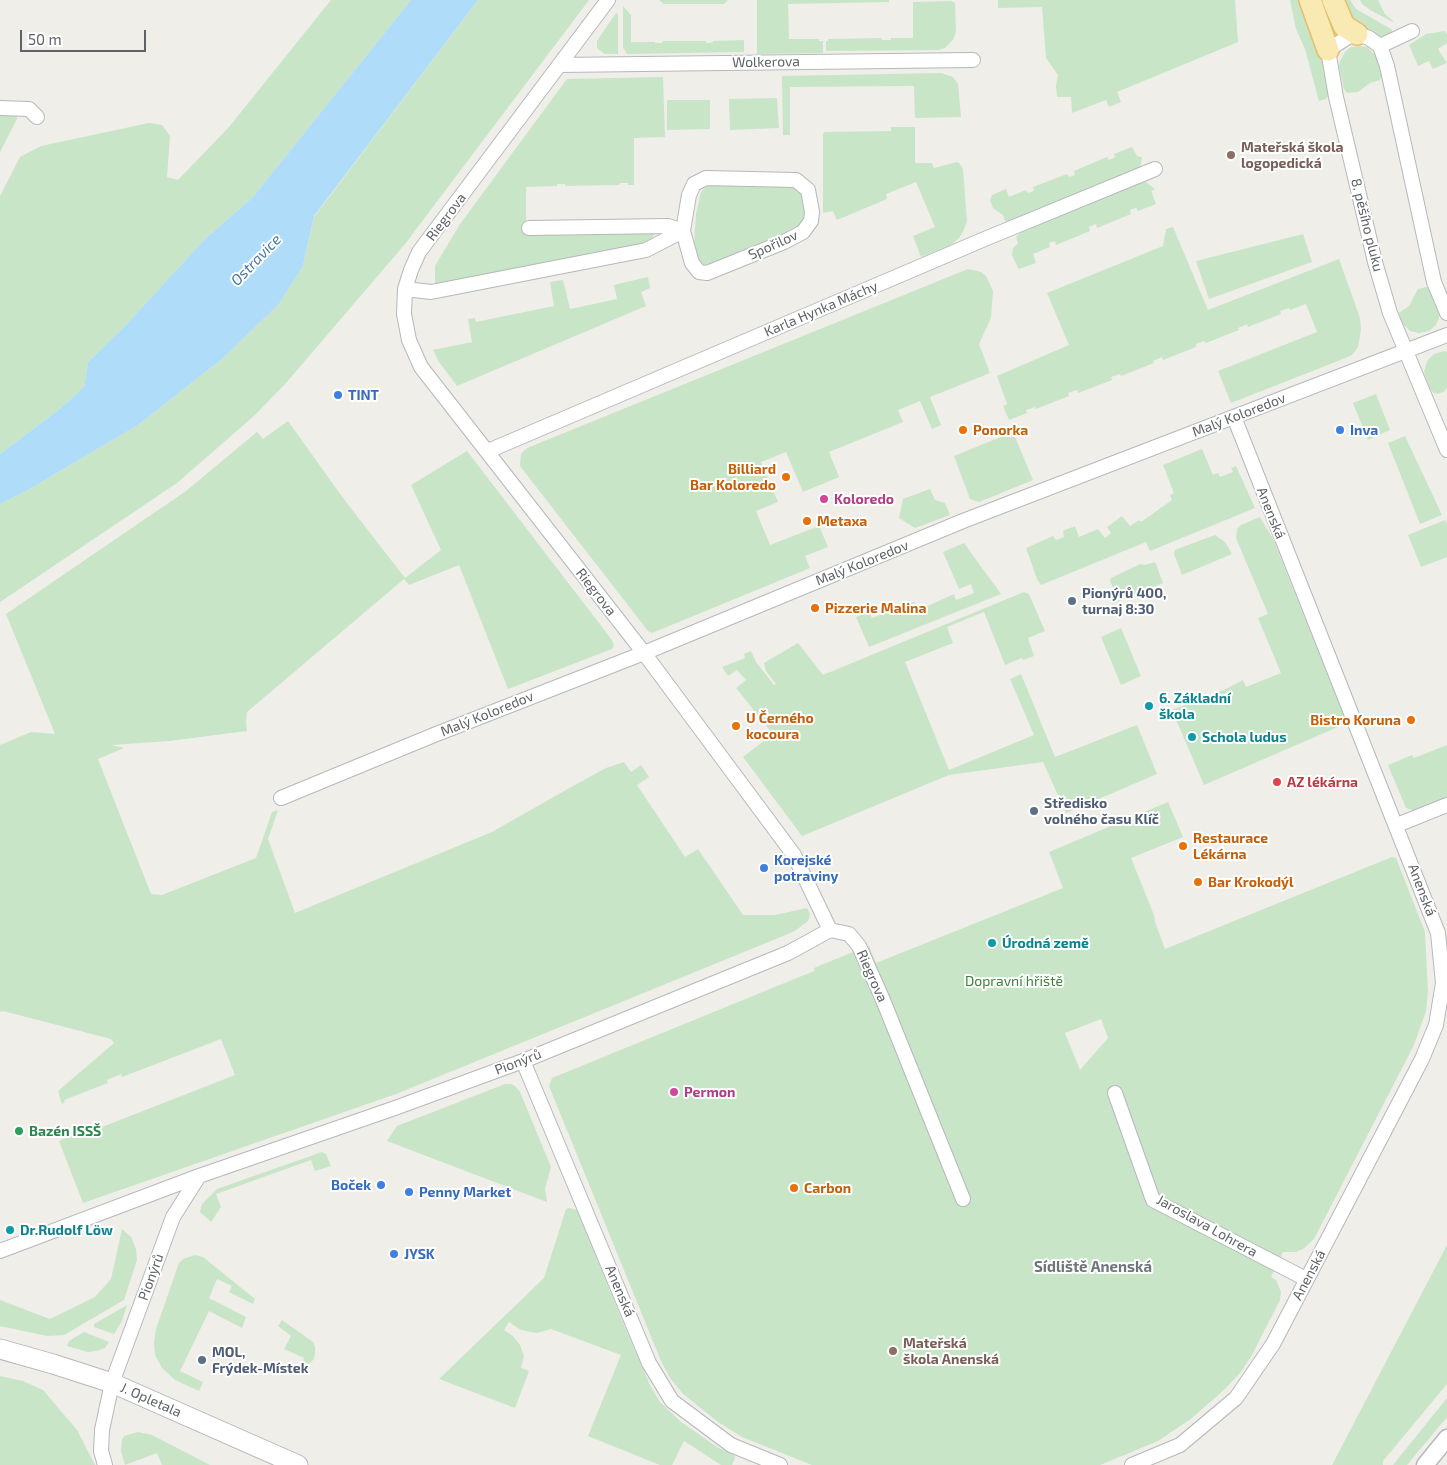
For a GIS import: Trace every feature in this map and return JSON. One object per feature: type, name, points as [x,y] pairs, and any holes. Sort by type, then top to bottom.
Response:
[{"type":"main road","points":[[1310,0],[1328,50]]},
{"type":"main road","points":[[1333,0],[1344,26],[1357,34]]},
{"type":"main road","name":"J. Opletala","points":[[0,1349],[112,1383],[298,1465]]},
{"type":"street","name":"Riegrova","points":[[608,0],[419,252],[411,270],[406,290],[404,314],[409,340],[421,367],[644,653],[794,855],[830,930],[849,934],[859,946],[883,1000],[963,1199]]},
{"type":"street","points":[[1380,46],[1412,31]]},
{"type":"street","points":[[1328,50],[1348,37],[1357,34],[1370,38],[1380,46],[1434,282],[1447,313]]},
{"type":"street","name":"8. pěšího pluku","points":[[1328,50],[1336,97],[1375,262],[1390,312],[1447,450]]},
{"type":"street","name":"Wolkerova","points":[[559,65],[973,60]]},
{"type":"street","points":[[0,108],[29,109],[37,116]]},
{"type":"street","name":"Karla Hynka Máchy","points":[[488,451],[987,238],[1156,169]]},
{"type":"street","name":"Spořilov","points":[[706,178],[796,180],[808,190],[812,212],[811,221],[803,232],[784,242],[707,273],[699,272],[692,263],[683,231],[689,195],[694,184],[706,178]]},
{"type":"street","points":[[529,228],[668,226],[683,231]]},
{"type":"street","points":[[406,290],[430,292],[646,250],[683,231]]},
{"type":"street","name":"Malý Koloredov","points":[[281,798],[434,735],[644,653],[963,521],[1447,335]]},
{"type":"street","name":"Anenská","points":[[1132,1465],[1180,1445],[1236,1398],[1273,1344],[1405,1093],[1436,1025],[1443,983],[1438,933],[1234,417]]},
{"type":"street","points":[[1396,825],[1447,805]]},
{"type":"street","name":"Pionýrů","points":[[0,1251],[199,1176],[523,1061],[788,953],[830,930]]},
{"type":"street","name":"Anenská","points":[[523,1061],[649,1363],[672,1401],[731,1445],[780,1465]]},
{"type":"street","name":"Jaroslava Lohrera","points":[[1115,1094],[1154,1200],[1306,1279]]},
{"type":"street","name":"Pionýrů","points":[[106,1465],[101,1451],[102,1430],[112,1383],[173,1217],[199,1176]]},
{"type":"street","points":[[1425,1465],[1444,1448]]},
{"type":"green space","points":[[331,0],[411,0],[253,197],[205,239],[124,327],[88,362],[84,387],[61,408],[0,454],[0,196],[20,157],[41,146],[149,123],[162,125],[170,136],[167,177],[178,180],[229,127]]},
{"type":"green space","points":[[478,0],[589,0],[405,244],[286,383],[255,415],[177,483],[0,602],[0,504],[26,491],[138,425],[222,359],[279,304],[303,266],[314,217]]},
{"type":"green space","points":[[659,0],[728,0],[724,4],[664,4]]},
{"type":"green space","points":[[757,0],[889,0],[889,2],[788,4],[789,39],[819,39],[819,41],[823,41],[823,53],[757,54]]},
{"type":"green space","points":[[998,0],[1235,0],[1238,42],[1117,92],[1121,102],[1109,107],[1106,100],[1072,113],[1071,97],[1057,97],[1058,75],[1046,58],[1042,7],[998,8]]},
{"type":"green space","points":[[1290,0],[1303,0],[1326,74],[1329,95],[1326,99],[1319,101],[1305,49],[1296,29]]},
{"type":"green space","points":[[1339,0],[1350,0],[1356,9],[1391,29],[1395,35],[1383,37],[1361,30],[1354,25]]},
{"type":"green space","points":[[1360,0],[1378,0],[1385,14],[1393,22],[1370,10]]},
{"type":"green space","points":[[951,1],[955,3],[956,32],[953,40],[945,48],[938,50],[826,51],[826,41],[828,39],[881,38],[882,40],[891,40],[891,38],[913,38],[913,2]]},
{"type":"green space","points":[[623,6],[631,15],[631,42],[706,41],[706,43],[710,43],[713,41],[744,40],[744,52],[627,54],[623,47]]},
{"type":"green space","points":[[616,13],[618,14],[618,54],[605,54],[597,48],[597,41]]},
{"type":"green space","points":[[1445,31],[1447,43],[1438,49],[1447,63],[1433,69],[1429,61],[1418,66],[1409,45],[1426,34]]},
{"type":"green space","points":[[1351,47],[1367,47],[1377,57],[1382,75],[1380,80],[1370,83],[1358,92],[1347,93],[1344,89],[1339,67],[1340,61],[1345,52]]},
{"type":"green space","points":[[941,73],[953,77],[958,84],[961,117],[915,118],[914,86],[790,87],[790,135],[783,135],[782,76]]},
{"type":"green space","points":[[663,77],[665,137],[634,138],[634,185],[628,185],[628,183],[620,183],[619,185],[565,186],[565,184],[557,184],[557,186],[526,187],[526,222],[657,231],[650,241],[440,285],[435,283],[435,266],[460,224],[567,79]]},
{"type":"green space","points":[[777,98],[779,128],[730,130],[729,99]]},
{"type":"green space","points":[[667,100],[710,100],[710,129],[667,130]]},
{"type":"green space","points":[[0,114],[12,114],[17,116],[17,119],[0,152]]},
{"type":"green space","points":[[891,127],[915,127],[915,163],[932,163],[934,168],[957,162],[963,169],[967,221],[964,230],[951,245],[921,257],[913,236],[935,227],[916,182],[886,194],[887,199],[837,220],[833,211],[823,213],[824,132],[891,131]]},
{"type":"green space","points":[[1132,147],[1137,156],[1142,157],[1140,168],[1010,221],[1005,221],[1003,215],[993,208],[990,200],[992,195],[1006,189],[1009,197],[1026,190],[1028,193],[1034,191],[1033,187],[1067,174],[1069,177],[1075,175],[1074,171],[1107,157],[1109,160],[1115,157],[1114,154]]},
{"type":"green space","points":[[1146,182],[1155,189],[1151,191],[1156,204],[1138,211],[1136,208],[1130,210],[1131,214],[1097,228],[1096,224],[1089,227],[1090,231],[1056,245],[1055,241],[1049,243],[1050,247],[1033,254],[1036,263],[1018,268],[1012,255],[1013,248],[1018,243],[1016,237],[1021,232]]},
{"type":"green space","points":[[786,184],[800,191],[805,202],[807,214],[802,227],[714,267],[703,266],[698,261],[694,243],[696,214],[701,192],[708,185]]},
{"type":"green space","points":[[1173,227],[1208,310],[1339,259],[1360,318],[1361,330],[1358,347],[1352,355],[1231,403],[1218,371],[1317,332],[1306,304],[1290,310],[1289,308],[1280,311],[1281,314],[1248,327],[1247,324],[1238,328],[1239,330],[1206,343],[1204,341],[1196,344],[1196,347],[1163,360],[1162,357],[1153,361],[1154,363],[1121,376],[1120,374],[1111,377],[1112,380],[1078,393],[1077,390],[1068,393],[1069,396],[1036,409],[1035,407],[1026,410],[1027,413],[1009,420],[1003,406],[1007,404],[997,376],[1069,345],[1047,293],[1163,246],[1166,229]]},
{"type":"green space","points":[[1303,234],[1312,262],[1209,299],[1196,261]]},
{"type":"green space","points":[[968,269],[981,272],[986,276],[993,291],[991,318],[979,344],[990,373],[930,397],[941,425],[932,429],[920,401],[898,410],[903,422],[829,452],[839,477],[803,492],[786,452],[761,462],[778,502],[756,511],[770,545],[819,526],[828,547],[805,556],[810,568],[652,633],[648,631],[520,466],[521,454],[527,448]]},
{"type":"green space","points":[[648,277],[650,288],[641,292],[646,306],[457,386],[439,362],[433,350],[472,342],[468,319],[475,318],[476,322],[554,306],[550,282],[563,280],[570,309],[617,299],[614,285]]},
{"type":"green space","points":[[1429,288],[1440,309],[1440,315],[1436,325],[1429,331],[1419,333],[1410,331],[1402,323],[1399,313],[1409,306],[1418,289]]},
{"type":"green space","points":[[1447,352],[1447,387],[1445,391],[1438,394],[1430,389],[1424,372],[1427,361],[1434,354]]},
{"type":"green space","points":[[1376,394],[1390,430],[1368,440],[1353,403]]},
{"type":"green space","points":[[288,421],[343,498],[405,578],[441,550],[411,485],[467,451],[612,640],[614,646],[612,649],[508,689],[459,565],[409,585],[404,579],[247,712],[247,731],[169,741],[112,745],[124,748],[98,759],[151,894],[162,895],[256,858],[272,812],[278,810],[268,839],[295,913],[492,832],[606,768],[624,762],[631,772],[641,765],[649,777],[637,785],[685,857],[698,849],[743,915],[775,915],[807,908],[810,914],[809,919],[793,932],[396,1094],[83,1203],[59,1141],[77,1133],[79,1136],[235,1075],[221,1039],[122,1077],[121,1074],[107,1080],[108,1083],[64,1100],[65,1102],[62,1104],[58,1091],[114,1043],[111,1039],[3,1011],[0,1012],[0,745],[31,732],[55,734],[6,614],[186,491],[257,432],[263,439]]},
{"type":"green space","points":[[1013,432],[1033,480],[979,502],[970,499],[954,456]]},
{"type":"green space","points":[[1405,436],[1442,515],[1420,524],[1388,443]]},
{"type":"green space","points":[[1202,449],[1213,475],[1218,473],[1220,477],[1233,472],[1231,468],[1236,466],[1255,508],[1150,551],[1146,542],[1041,585],[1026,548],[1053,536],[1056,540],[1064,537],[1063,531],[1075,526],[1079,537],[1098,529],[1105,538],[1111,533],[1107,527],[1122,516],[1130,526],[1139,520],[1141,522],[1172,500],[1170,495],[1174,493],[1163,465]]},
{"type":"green space","points":[[930,489],[935,500],[945,503],[950,515],[915,528],[899,518],[903,499]]},
{"type":"green space","points":[[1260,517],[1273,539],[1347,723],[1204,785],[1172,710],[1228,688],[1243,680],[1246,687],[1281,673],[1258,618],[1268,614],[1236,538],[1237,529],[1241,525]]},
{"type":"green space","points":[[1445,520],[1447,524],[1447,557],[1421,567],[1408,535]]},
{"type":"green space","points":[[1215,535],[1225,542],[1232,554],[1182,575],[1174,554],[1175,550]]},
{"type":"green space","points":[[964,543],[1001,594],[869,647],[856,617],[869,612],[872,618],[914,602],[919,610],[954,594],[956,600],[974,593],[971,584],[959,589],[943,552]]},
{"type":"green space","points":[[1155,562],[1163,583],[1112,604],[1110,599],[1116,596],[1111,578],[1140,564],[1145,565]]},
{"type":"green space","points":[[1024,592],[1029,594],[1045,631],[1028,638],[1034,656],[1023,660],[1022,658],[1005,665],[984,612],[947,627],[953,643],[905,662],[949,770],[1034,735],[1010,679],[1021,674],[1055,757],[1137,725],[1157,774],[1066,813],[1043,762],[949,775],[802,836],[743,757],[773,734],[736,688],[746,680],[737,670],[728,676],[722,667],[745,658],[744,654],[751,651],[756,662],[774,685],[776,684],[766,671],[764,663],[798,643],[823,675]]},
{"type":"green space","points":[[1121,628],[1141,676],[1121,685],[1101,637]]},
{"type":"green space","points":[[1447,745],[1447,801],[1416,811],[1406,808],[1388,765],[1412,755],[1414,758]]},
{"type":"green space","name":"Dopravní hřiště","points":[[1168,802],[1183,837],[1131,858],[1154,915],[1165,949],[1392,857],[1396,858],[1425,932],[1428,992],[1426,1011],[1414,1045],[1314,1239],[1303,1249],[1296,1252],[1283,1252],[1271,1277],[1276,1280],[1281,1292],[1280,1300],[1252,1355],[1240,1373],[1225,1389],[1192,1418],[1158,1441],[1100,1465],[812,1465],[742,1437],[718,1422],[683,1394],[670,1378],[661,1361],[549,1086],[552,1078],[814,971],[814,968],[863,948],[869,946],[876,963],[1063,888],[1049,852]],"holes":[[[1101,1019],[1108,1038],[1080,1070],[1065,1033]]]},
{"type":"green space","points":[[505,1084],[515,1086],[520,1092],[551,1167],[545,1189],[547,1202],[387,1141],[397,1126]]},
{"type":"green space","points":[[322,1152],[326,1154],[331,1166],[315,1171],[311,1160],[216,1194],[221,1207],[211,1222],[200,1212],[202,1204],[217,1189]]},
{"type":"green space","points":[[566,1209],[577,1210],[623,1323],[651,1387],[660,1402],[681,1422],[717,1447],[734,1455],[735,1458],[732,1465],[721,1465],[684,1441],[672,1465],[660,1465],[588,1436],[621,1355],[551,1329],[537,1333],[530,1332],[519,1329],[509,1322],[504,1330],[513,1336],[520,1345],[524,1356],[521,1368],[529,1371],[515,1408],[439,1379],[544,1278]]},
{"type":"green space","points":[[122,1229],[131,1237],[136,1249],[137,1260],[124,1300],[64,1335],[47,1336],[0,1326],[0,1300],[50,1319],[95,1297],[111,1279]]},
{"type":"green space","points":[[1447,1245],[1447,1384],[1383,1461],[1383,1465],[1332,1465]]},
{"type":"green space","points":[[195,1255],[203,1257],[255,1299],[253,1304],[229,1292],[232,1286],[217,1279],[209,1298],[246,1317],[242,1328],[209,1311],[180,1371],[203,1382],[199,1391],[175,1380],[162,1368],[155,1355],[154,1343],[156,1329],[179,1263],[183,1259]]},
{"type":"green space","points":[[127,1305],[122,1321],[114,1334],[94,1327],[94,1324]]},
{"type":"green space","points":[[282,1320],[313,1342],[315,1347],[314,1359],[309,1364],[303,1362],[304,1358],[284,1349],[291,1336],[278,1326]]},
{"type":"green space","points":[[84,1332],[109,1342],[105,1348],[88,1352],[67,1346],[69,1341]]},
{"type":"green space","points":[[0,1376],[23,1381],[43,1390],[77,1430],[95,1465],[0,1465]]},
{"type":"green space","points":[[1447,1398],[1447,1417],[1407,1465],[1393,1465]]},
{"type":"green space","points":[[138,1432],[152,1435],[210,1465],[162,1465],[157,1453],[125,1465],[121,1451],[122,1440],[124,1436]]},
{"type":"water","name":"Ostravice","points":[[411,0],[478,0],[314,216],[303,266],[279,304],[222,359],[138,425],[26,491],[0,504],[0,454],[61,408],[84,387],[88,362],[124,327],[205,239],[253,197]]},
{"type":"place","name":"Mateřská škola logopedická","points":[[1231,155]]},
{"type":"place","name":"TINT","points":[[338,395]]},
{"type":"place","name":"Ponorka","points":[[963,430]]},
{"type":"place","name":"Inva","points":[[1340,430]]},
{"type":"place","name":"Billiard Bar Koloredo","points":[[786,477]]},
{"type":"place","name":"Koloredo","points":[[824,499]]},
{"type":"place","name":"Metaxa","points":[[807,521]]},
{"type":"place","name":"Pionýrů 400, turnaj 8:30","points":[[1072,601]]},
{"type":"place","name":"Pizzerie Malina","points":[[815,608]]},
{"type":"place","name":"6. Základní škola","points":[[1149,706]]},
{"type":"place","name":"Bistro Koruna","points":[[1411,720]]},
{"type":"place","name":"U Černého kocoura","points":[[736,726]]},
{"type":"place","name":"Schola ludus","points":[[1192,737]]},
{"type":"place","name":"AZ lékárna","points":[[1277,782]]},
{"type":"place","name":"Středisko volného času Klíč","points":[[1034,811]]},
{"type":"place","name":"Restaurace Lékárna","points":[[1183,846]]},
{"type":"place","name":"Korejské potraviny","points":[[764,868]]},
{"type":"place","name":"Bar Krokodýl","points":[[1198,882]]},
{"type":"place","name":"Úrodná země","points":[[992,943]]},
{"type":"place","name":"Permon","points":[[674,1092]]},
{"type":"place","name":"Bazén ISSŠ","points":[[19,1131]]},
{"type":"place","name":"Boček","points":[[381,1185]]},
{"type":"place","name":"Carbon","points":[[794,1188]]},
{"type":"place","name":"Penny Market","points":[[409,1192]]},
{"type":"place","name":"Dr.Rudolf Löw","points":[[10,1230]]},
{"type":"place","name":"JYSK","points":[[394,1254]]},
{"type":"place","name":"Mateřská škola Anenská","points":[[893,1351]]},
{"type":"place","name":"MOL, Frýdek-Místek","points":[[202,1360]]},
{"type":"district","name":"Sídliště Anenská","points":[[1093,1267]]}]
